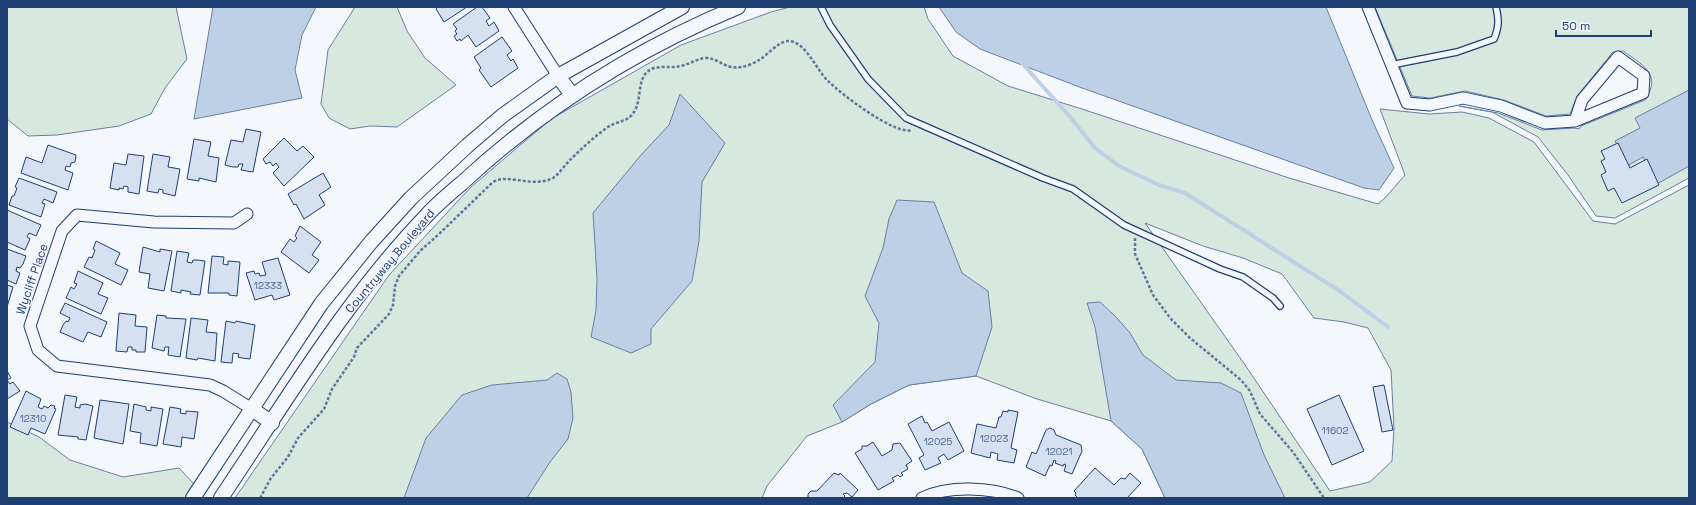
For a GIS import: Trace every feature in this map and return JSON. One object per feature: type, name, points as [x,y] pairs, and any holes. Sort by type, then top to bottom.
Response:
[{"type":"street","points":[[514,7],[558,76],[572,95]]},
{"type":"street","name":"Countryway Boulevard","points":[[193,498],[321,304],[371,242],[410,198],[502,116],[558,76],[682,7]]},
{"type":"street","name":"Countryway Boulevard","points":[[221,498],[341,319],[390,257],[427,214],[488,159],[572,95],[650,48],[738,7]]},
{"type":"street","points":[[1368,7],[1407,103],[1430,105],[1463,98],[1501,106],[1545,123],[1575,121],[1643,93],[1644,76],[1618,57],[1582,100],[1575,121]]},
{"type":"street","name":"Wycliff Place","points":[[247,214],[234,222],[154,222],[77,216],[62,231],[30,326],[38,350],[57,366],[210,385],[223,391],[252,409]]},
{"type":"street","points":[[252,409],[272,422]]},
{"type":"street","points":[[922,498],[928,495],[965,488],[1003,492],[1018,498]]},
{"type":"lane","points":[[821,7],[830,25],[868,79],[906,118],[1042,178],[1073,189],[1124,225],[1220,269],[1243,277],[1273,298],[1280,306]]},
{"type":"lane","points":[[1391,65],[1457,52],[1494,39],[1498,29],[1499,19],[1496,7]]},
{"type":"path","points":[[260,498],[272,478],[288,457],[298,438],[324,410],[332,389],[354,357],[357,348],[389,314],[393,305],[395,286],[399,276],[420,250],[438,235],[493,182],[503,178],[537,182],[552,178],[578,152],[609,126],[628,118],[633,114],[638,107],[640,87],[644,76],[649,71],[655,68],[682,66],[708,58],[725,66],[742,67],[759,60],[785,42],[790,41],[802,47],[828,81],[875,116],[894,127],[907,132],[914,130],[921,125]]},
{"type":"path","points":[[1136,231],[1134,254],[1153,295],[1171,319],[1190,338],[1241,380],[1250,391],[1260,414],[1293,452],[1324,498]]},
{"type":"shaded area","points":[[7,7],[176,7],[187,59],[165,88],[151,114],[119,126],[57,135],[28,136],[7,119]]},
{"type":"shaded area","points":[[355,7],[397,7],[407,31],[425,58],[456,85],[397,127],[370,126],[350,129],[329,118],[321,104],[328,50]]},
{"type":"shaded area","points":[[790,7],[924,7],[928,19],[953,56],[1008,86],[1289,178],[1378,204],[1405,175],[1380,109],[1429,114],[1462,112],[1489,118],[1534,142],[1593,221],[1615,224],[1689,185],[1689,498],[1165,498],[1142,449],[1111,421],[1037,399],[976,376],[909,385],[871,404],[842,422],[807,436],[767,486],[762,498],[235,498],[389,275],[471,187],[551,119],[681,45],[771,12]],"holes":[[[1145,223],[1203,246],[1243,258],[1282,274],[1314,318],[1344,322],[1368,328],[1391,370],[1394,428],[1392,461],[1370,482],[1330,491],[1243,362]]]},
{"type":"shaded area","points":[[1375,7],[1689,7],[1689,178],[1615,218],[1596,216],[1568,175],[1538,137],[1492,112],[1459,106],[1498,113],[1542,130],[1579,129],[1581,126],[1645,100],[1652,83],[1651,76],[1643,65],[1623,51],[1613,52],[1577,96],[1570,114],[1546,116],[1504,100],[1465,91],[1430,98],[1412,96]]},
{"type":"shaded area","points":[[7,422],[39,437],[70,460],[123,477],[179,468],[194,484],[185,498],[7,498]]},
{"type":"water","points":[[213,7],[316,7],[302,35],[295,70],[302,98],[194,119]]},
{"type":"water","points":[[939,7],[1326,7],[1372,120],[1394,168],[1379,190],[1364,188],[1082,88],[980,49],[956,32]]},
{"type":"water","points":[[1689,90],[1689,166],[1657,184],[1643,157],[1627,166],[1615,141],[1640,128],[1635,118]]},
{"type":"water","points":[[680,94],[725,143],[702,182],[699,241],[692,281],[651,329],[651,344],[631,353],[591,337],[596,310],[597,278],[593,213],[641,155],[669,125]]},
{"type":"water","points":[[897,200],[934,202],[962,273],[988,291],[992,327],[976,376],[909,385],[871,404],[842,422],[833,405],[875,362],[879,323],[865,296],[883,248],[889,219]]},
{"type":"water","points":[[1100,302],[1130,333],[1143,355],[1176,380],[1221,383],[1241,393],[1264,455],[1285,498],[1165,498],[1142,449],[1111,421],[1095,327],[1087,303]]},
{"type":"water","points":[[557,373],[567,379],[571,392],[573,418],[568,439],[550,462],[527,498],[404,498],[426,438],[462,395],[492,385],[547,380]]},
{"type":"building","points":[[438,7],[467,7],[444,22],[436,9]]},
{"type":"building","points":[[477,7],[482,7],[490,18],[486,21],[489,26],[494,22],[499,31],[476,47],[468,35],[461,41],[460,39],[457,41],[454,36],[457,34],[455,31],[457,29],[453,24]]},
{"type":"building","points":[[502,37],[512,51],[507,55],[511,61],[513,59],[518,68],[491,87],[479,70],[481,68],[474,57]]},
{"type":"building","points":[[246,129],[261,132],[253,172],[241,170],[243,164],[239,164],[238,167],[225,165],[231,140],[243,142]]},
{"type":"building","points":[[284,138],[297,151],[303,146],[314,157],[284,186],[273,173],[279,167],[276,163],[273,166],[270,162],[266,164],[263,159]]},
{"type":"building","points":[[194,139],[211,142],[208,156],[219,158],[216,182],[199,178],[199,181],[187,179]]},
{"type":"building","points":[[1618,143],[1630,168],[1647,159],[1659,185],[1622,203],[1614,188],[1608,191],[1601,175],[1606,172],[1601,161],[1605,159],[1601,151]]},
{"type":"building","points":[[48,145],[76,155],[75,162],[71,163],[70,167],[66,166],[65,170],[73,173],[68,190],[21,173],[26,157],[42,163]]},
{"type":"building","points":[[128,154],[144,156],[139,194],[128,192],[128,187],[124,186],[123,189],[119,188],[119,190],[110,188],[114,163],[126,165]]},
{"type":"building","points":[[153,154],[170,157],[168,167],[180,169],[175,196],[163,193],[163,190],[159,189],[158,193],[147,191]]},
{"type":"building","points":[[323,173],[331,187],[319,195],[325,205],[304,219],[296,204],[294,205],[288,194]]},
{"type":"building","points":[[19,178],[57,192],[53,203],[44,199],[42,203],[45,204],[41,217],[9,205],[17,188],[15,187]]},
{"type":"building","points":[[7,210],[41,225],[36,236],[29,233],[27,237],[30,239],[25,250],[7,242]]},
{"type":"building","points":[[300,226],[321,242],[312,255],[319,260],[309,273],[281,252],[290,239],[294,242],[297,238],[295,236]]},
{"type":"building","points":[[96,241],[120,253],[115,264],[128,270],[121,285],[84,267],[89,257],[92,258]]},
{"type":"building","points":[[143,247],[160,252],[160,249],[172,251],[164,291],[148,288],[150,274],[139,272]]},
{"type":"building","points":[[7,249],[26,256],[20,268],[17,267],[16,271],[20,273],[16,284],[7,280]]},
{"type":"building","points":[[177,251],[189,253],[187,262],[192,263],[193,260],[205,261],[200,295],[190,294],[191,292],[181,290],[181,293],[171,291]]},
{"type":"building","points":[[212,256],[224,257],[223,264],[228,265],[228,261],[240,262],[237,296],[229,295],[229,293],[208,293]]},
{"type":"building","points":[[278,258],[290,295],[274,300],[272,295],[255,300],[246,273],[254,271],[255,274],[259,273],[260,276],[266,275],[262,262]]},
{"type":"building","points":[[78,271],[103,283],[98,294],[108,298],[101,314],[66,298],[71,287],[74,289],[77,284],[74,283]]},
{"type":"building","points":[[7,285],[13,287],[7,307]]},
{"type":"building","points":[[65,303],[107,322],[101,337],[88,332],[83,342],[60,332],[63,325],[66,321],[68,322],[70,318],[60,313]]},
{"type":"building","points":[[119,313],[136,315],[135,326],[147,327],[145,352],[136,352],[136,350],[132,350],[132,347],[128,347],[127,352],[116,351]]},
{"type":"building","points":[[157,315],[166,316],[166,318],[186,319],[180,357],[168,355],[169,347],[165,347],[164,351],[152,348]]},
{"type":"building","points":[[191,318],[208,320],[206,332],[217,333],[215,361],[198,358],[197,360],[186,358]]},
{"type":"building","points":[[226,321],[235,323],[236,321],[255,325],[250,359],[238,357],[239,354],[233,353],[232,363],[221,362]]},
{"type":"building","points":[[7,371],[11,378],[7,380]]},
{"type":"building","points":[[7,380],[10,384],[13,382],[20,391],[7,399]]},
{"type":"building","points":[[1384,385],[1393,430],[1382,432],[1373,387]]},
{"type":"building","points":[[26,391],[41,399],[38,407],[42,409],[44,406],[48,408],[51,405],[55,406],[54,408],[56,409],[45,434],[31,428],[28,435],[10,427]]},
{"type":"building","points":[[65,395],[77,397],[75,407],[80,408],[80,405],[85,404],[93,406],[86,440],[78,439],[78,437],[58,435]]},
{"type":"building","points":[[1339,395],[1364,451],[1332,465],[1307,409]]},
{"type":"building","points":[[100,400],[129,404],[123,444],[94,438]]},
{"type":"building","points":[[134,404],[146,407],[146,410],[151,411],[151,407],[163,409],[157,446],[140,443],[141,433],[130,431]]},
{"type":"building","points":[[170,407],[181,409],[180,413],[186,414],[186,411],[198,412],[194,439],[182,437],[181,447],[163,444]]},
{"type":"building","points":[[1008,410],[1018,412],[1011,448],[1017,450],[1014,463],[997,460],[998,454],[991,452],[990,458],[971,453],[977,424],[996,428],[999,417],[1001,417],[1003,411],[1008,412]]},
{"type":"building","points":[[922,416],[925,423],[927,422],[932,431],[949,422],[964,451],[948,460],[944,454],[938,458],[941,463],[925,470],[919,458],[924,455],[908,424]]},
{"type":"building","points":[[1050,428],[1054,430],[1056,435],[1081,445],[1082,451],[1072,474],[1064,471],[1066,465],[1064,464],[1063,466],[1055,463],[1056,461],[1054,460],[1045,476],[1026,467],[1032,452],[1036,454],[1046,430]]},
{"type":"building","points":[[873,442],[882,456],[892,450],[893,444],[900,443],[912,461],[906,465],[908,469],[901,473],[903,475],[900,477],[898,475],[892,478],[894,481],[878,490],[855,453],[862,449],[862,446],[867,446]]},
{"type":"building","points":[[1095,468],[1114,485],[1121,478],[1125,479],[1130,473],[1141,483],[1127,498],[1078,498],[1074,491]]},
{"type":"building","points":[[834,473],[839,475],[840,473],[858,490],[852,497],[847,493],[843,494],[845,496],[843,498],[808,498],[808,494],[811,491],[817,491]]},
{"type":"waterway","points":[[1021,62],[1071,118],[1095,148],[1119,166],[1159,185],[1185,193],[1341,292],[1388,327]]}]
